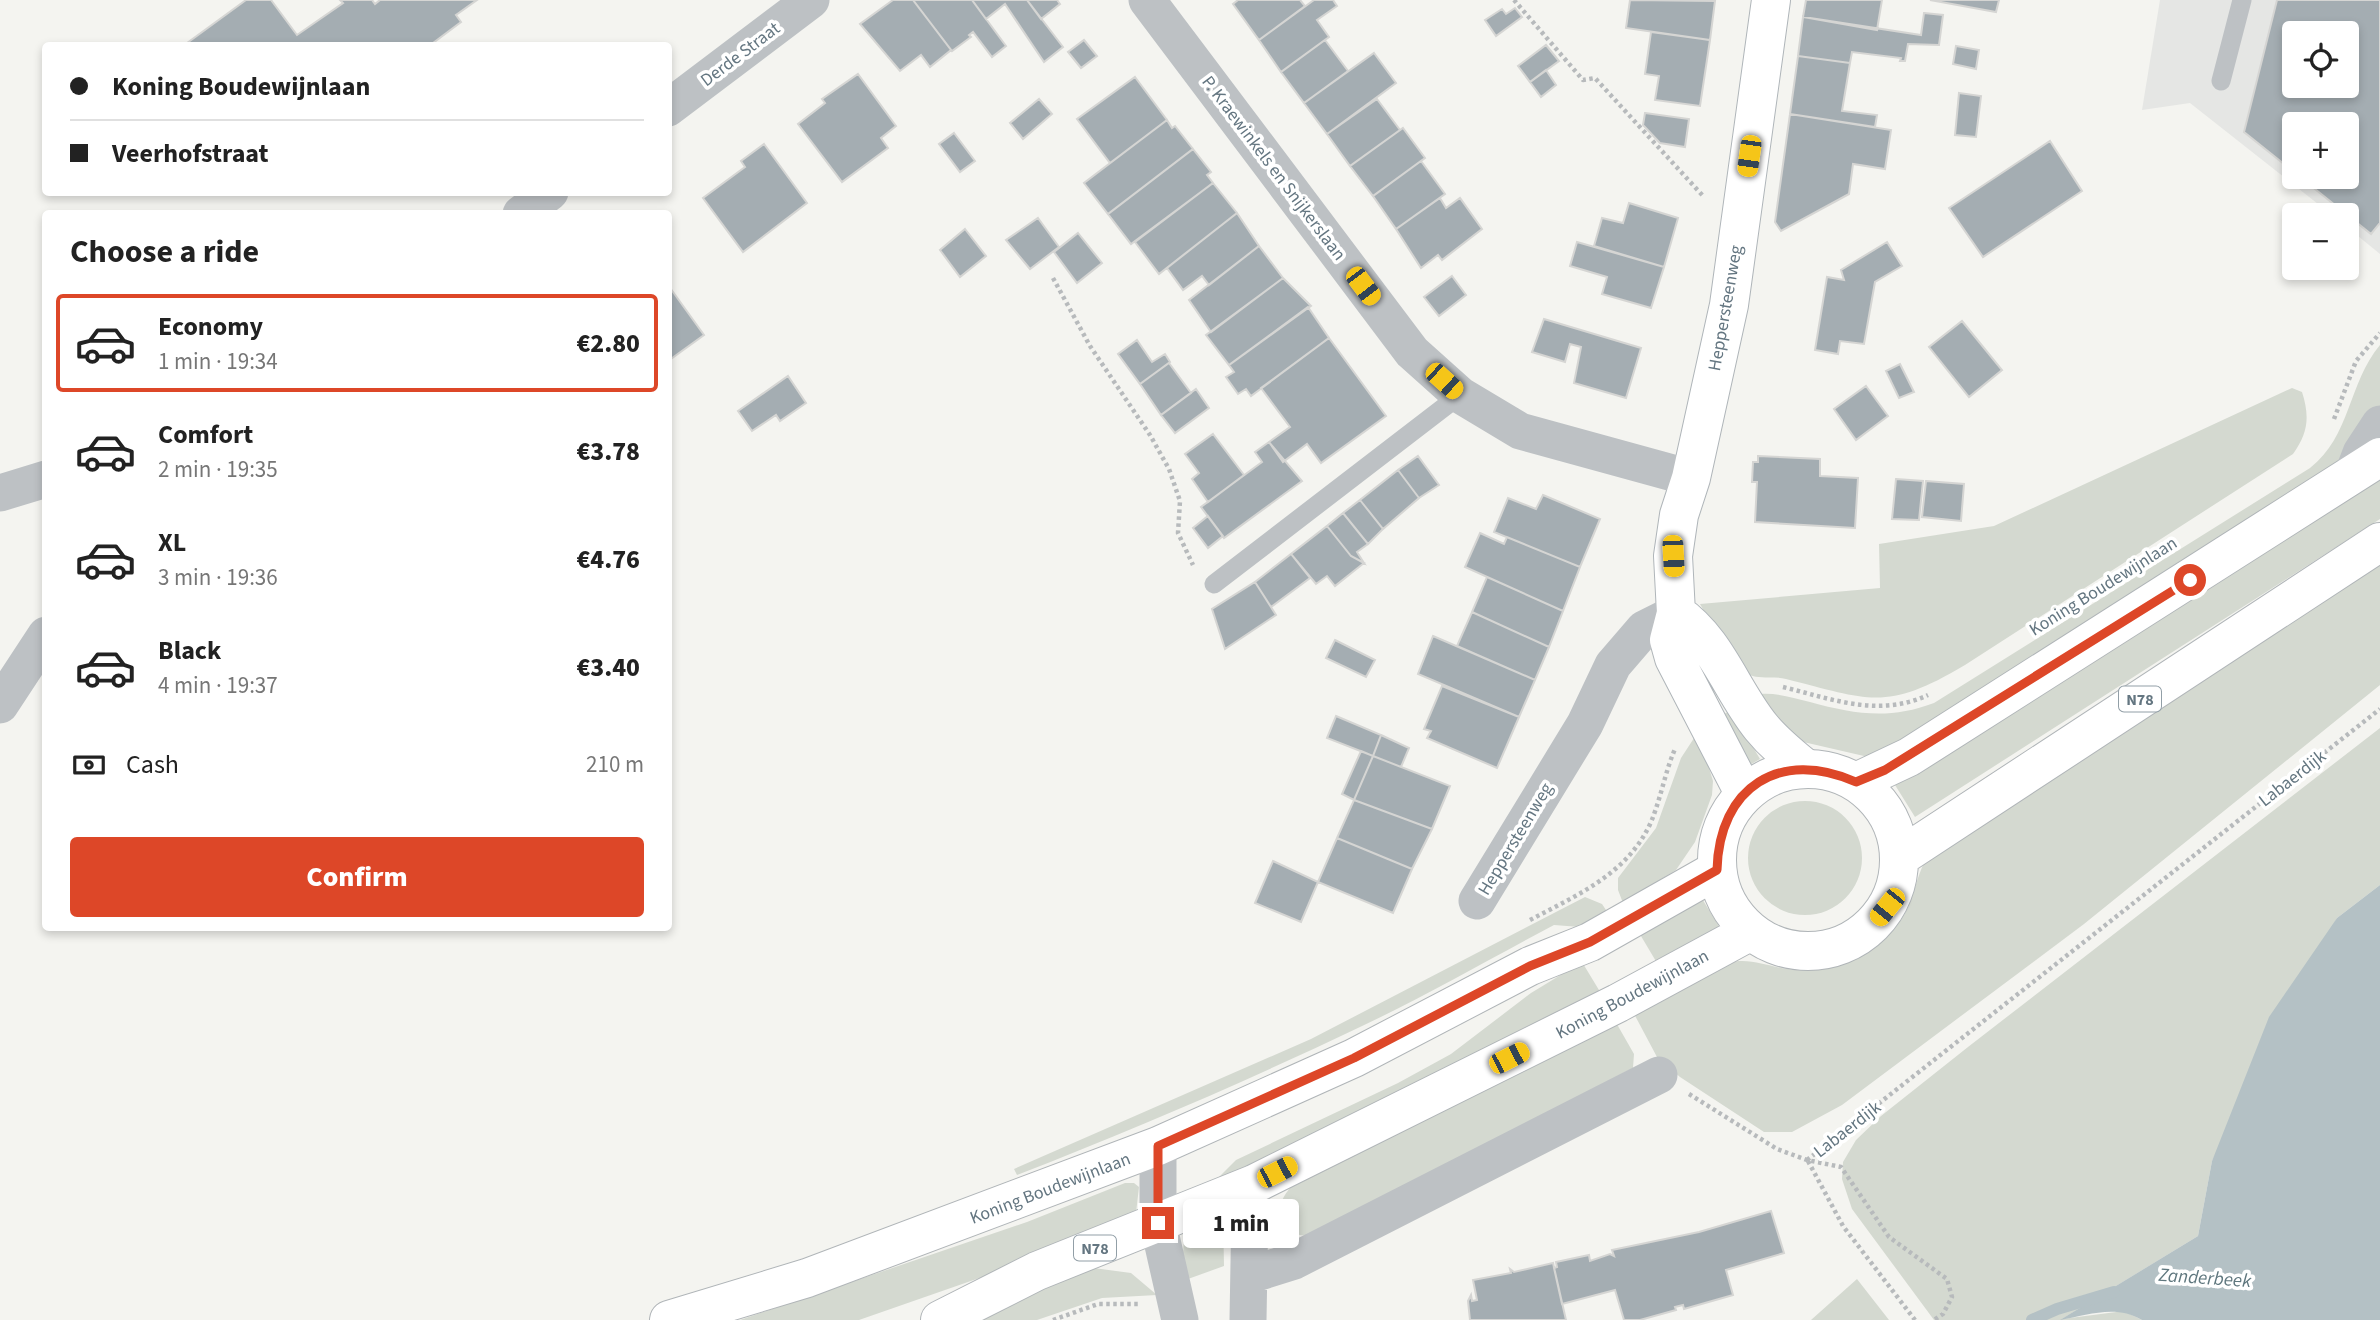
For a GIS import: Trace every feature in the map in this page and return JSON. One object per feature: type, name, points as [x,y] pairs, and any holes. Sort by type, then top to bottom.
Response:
[{"type":"main road","name":"Heppersteenweg","points":[[1744,793],[1674,658],[1670,640],[1676,613],[1673,556],[1679,515],[1690,478],[1729,305],[1771,0]]},
{"type":"main road","points":[[1856,782],[1909,757],[2367,466]]},
{"type":"main road","name":"N78","points":[[1900,857],[2380,542]]},
{"type":"main road","points":[[1676,613],[1706,639],[1760,726],[1780,748],[1805,768]]},
{"type":"main road","points":[[1805,768],[1832,771],[1856,782],[1879,802],[1894,827],[1900,857],[1897,883],[1887,907],[1871,927],[1849,941],[1824,950],[1798,950],[1773,944],[1751,931],[1734,914],[1723,893],[1717,870],[1718,842],[1728,816],[1744,793],[1773,775],[1805,768]]},
{"type":"main road","name":"Koning Boudewijnlaan","points":[[669,1320],[807,1278],[1158,1146],[1354,1058],[1530,966],[1590,942],[1717,870]]},
{"type":"main road","name":"Koning Boudewijnlaan","points":[[940,1320],[1037,1271],[1254,1184],[1618,1003],[1751,931]]},
{"type":"street","name":"Derde Straat","points":[[672,105],[811,0]]},
{"type":"street","name":"P. Kraewinkels en Snijkerslaan","points":[[1147,0],[1412,352],[1460,395],[1520,431],[1690,478]]},
{"type":"street","points":[[526,210],[545,196]]},
{"type":"street","points":[[2367,466],[2361,453],[2380,424]]},
{"type":"street","points":[[0,493],[42,480]]},
{"type":"street","name":"Heppersteenweg","points":[[1477,901],[1585,724],[1613,665],[1644,629],[1676,613]]},
{"type":"street","points":[[0,705],[42,641]]},
{"type":"street","points":[[1250,1275],[1294,1261],[1658,1075]]},
{"type":"street","points":[[1158,1146],[1158,1223],[1178,1312]]},
{"type":"street","points":[[1248,1320],[1250,1205],[1254,1184]]},
{"type":"lane","points":[[2221,81],[2242,0]]},
{"type":"lane","points":[[1214,584],[1460,395]]},
{"type":"path","points":[[1514,0],[1583,80],[1595,78],[1738,234]]},
{"type":"path","points":[[1053,278],[1090,346],[1150,435],[1168,469],[1180,501],[1178,533],[1202,580],[1214,584]]},
{"type":"path","points":[[2333,422],[2356,361],[2380,334]]},
{"type":"path","points":[[1770,686],[1863,706],[1903,704],[1937,689]]},
{"type":"path","name":"Labaerdijk","points":[[1658,1075],[1777,1149],[1807,1160],[2380,709]]},
{"type":"path","points":[[1600,882],[1625,860],[1649,825],[1678,742]]},
{"type":"path","points":[[1807,1160],[1843,1226],[1915,1320]]},
{"type":"path","points":[[1807,1160],[1841,1167],[1889,1237],[1947,1279],[1952,1297],[1943,1314],[1934,1320]]},
{"type":"path","points":[[1053,1320],[1098,1304],[1178,1312]]},
{"type":"shaded area","points":[[2160,0],[2380,0],[2380,254],[2359,237],[2359,203],[2317,203],[2299,189],[2359,189],[2359,112],[2282,112],[2282,176],[2190,103],[2142,110]]},
{"type":"shaded area","points":[[2380,345],[2380,408],[2358,450],[1945,718],[1872,756],[1799,741],[1778,726],[1761,694],[1779,695],[1842,710],[1872,713],[1902,712],[1934,703],[2310,468],[2334,441],[2361,376]]},
{"type":"shaded area","points":[[2292,388],[2302,392],[2307,417],[2305,432],[2293,454],[1965,665],[1916,690],[1877,698],[1781,678],[1749,675],[1724,649],[1700,604],[1880,588],[1879,544],[1994,526]]},
{"type":"shaded area","points":[[2380,475],[2380,519],[1915,817],[1895,785]]},
{"type":"shaded area","points":[[2380,564],[2380,685],[2084,924],[1842,1105],[1792,1132],[1764,1132],[1680,1077],[1657,1057],[1632,1010],[1692,978],[1728,963],[1745,961],[1787,969],[1812,970],[1843,964],[1857,958],[1884,940],[1895,928],[1910,902],[1925,861]]},
{"type":"shaded area","points":[[1731,710],[1760,759],[1748,766],[1719,717]]},
{"type":"shaded area","points":[[2380,728],[2380,885],[2337,918],[2212,1161],[2198,1236],[2062,1319],[2124,1311],[2142,1320],[1934,1320],[1852,1209],[1842,1179],[1843,1162],[1856,1140],[1881,1116],[1968,1047]]},
{"type":"shaded area","points":[[1698,732],[1713,781],[1712,795],[1695,842],[1676,870],[1623,903],[1618,890],[1618,878],[1656,828],[1681,758]]},
{"type":"shaded area","points":[[1805,801],[1827,805],[1845,818],[1858,836],[1862,858],[1858,880],[1845,898],[1827,911],[1805,915],[1783,911],[1765,898],[1752,880],[1748,858],[1752,836],[1765,818],[1783,805]]},
{"type":"shaded area","points":[[1585,897],[1602,904],[1608,913],[1580,927],[1554,925],[1360,1027],[1147,1123],[1017,1175],[1014,1169],[1311,1039]]},
{"type":"shaded area","points":[[1701,897],[1720,928],[1657,963],[1638,931]]},
{"type":"shaded area","points":[[1582,962],[1602,995],[1212,1184],[1236,1160],[1398,1083],[1451,1054],[1531,993]]},
{"type":"shaded area","points":[[1614,1019],[1634,1054],[1633,1068],[1311,1236],[1298,1235],[1283,1225],[1280,1217],[1282,1200],[1296,1182]]},
{"type":"shaded area","points":[[1125,1183],[1134,1183],[1139,1187],[1136,1213],[1011,1267],[859,1320],[740,1320],[1027,1222]]},
{"type":"shaded area","points":[[1223,1213],[1224,1266],[1188,1279],[1183,1253],[1185,1224]]},
{"type":"shaded area","points":[[1086,1267],[1131,1273],[1157,1295],[1102,1298],[1037,1320],[972,1320]]},
{"type":"shaded area","points":[[1857,1279],[1889,1320],[1811,1320]]},
{"type":"water","points":[[2380,885],[2380,1320],[2142,1320],[2132,1315],[2112,1312],[2060,1320],[2198,1236],[2212,1161],[2269,1017],[2337,918]]},
{"type":"building","points":[[246,0],[271,0],[297,35],[343,3],[340,0],[372,0],[375,4],[380,0],[477,0],[456,15],[461,22],[434,42],[188,42]]},
{"type":"building","points":[[893,0],[913,0],[951,50],[930,67],[921,55],[900,71],[860,24]]},
{"type":"building","points":[[913,0],[972,0],[1006,46],[992,57],[973,32],[969,35],[971,37],[952,51]]},
{"type":"building","points":[[972,0],[1027,0],[1063,47],[1044,62],[1005,4],[986,19]]},
{"type":"building","points":[[1027,0],[1057,0],[1060,4],[1041,19]]},
{"type":"building","points":[[1238,0],[1300,0],[1305,6],[1259,40],[1233,4]]},
{"type":"building","points":[[1314,0],[1333,0],[1337,6],[1317,20],[1329,37],[1281,72],[1259,40]]},
{"type":"building","points":[[1630,0],[1715,1],[1710,40],[1626,28]]},
{"type":"building","points":[[1806,0],[1882,0],[1877,30],[1803,17]]},
{"type":"building","points":[[1930,0],[1999,0],[1996,12]]},
{"type":"building","points":[[2277,0],[2380,0],[2380,223],[2371,234],[2359,224],[2359,203],[2332,203],[2315,189],[2359,189],[2359,112],[2282,112],[2282,162],[2244,132]]},
{"type":"building","points":[[1515,8],[1522,17],[1496,36],[1485,20],[1502,9],[1506,14]]},
{"type":"building","points":[[1924,13],[1943,15],[1939,45],[1908,44],[1905,61],[1900,61],[1901,58],[1852,52],[1850,63],[1798,56],[1803,17],[1921,35]]},
{"type":"building","points":[[1651,32],[1710,40],[1700,106],[1655,100],[1659,76],[1645,74]]},
{"type":"building","points":[[1084,40],[1097,56],[1081,68],[1068,52]]},
{"type":"building","points":[[1325,40],[1348,71],[1304,103],[1281,72]]},
{"type":"building","points":[[1546,45],[1559,61],[1530,82],[1518,66]]},
{"type":"building","points":[[1956,46],[1979,50],[1976,69],[1953,64]]},
{"type":"building","points":[[1374,53],[1396,83],[1327,134],[1304,103]]},
{"type":"building","points":[[1798,56],[1850,63],[1842,111],[1877,115],[1875,127],[1790,114]]},
{"type":"building","points":[[1546,70],[1556,85],[1541,97],[1530,82]]},
{"type":"building","points":[[858,74],[896,126],[881,138],[888,148],[842,182],[798,124],[825,103],[822,99]]},
{"type":"building","points":[[1135,77],[1167,120],[1110,163],[1077,119]]},
{"type":"building","points":[[1959,93],[1981,96],[1976,137],[1955,135]]},
{"type":"building","points":[[1039,99],[1052,114],[1023,139],[1010,123]]},
{"type":"building","points":[[1377,99],[1400,130],[1350,166],[1327,134]]},
{"type":"building","points":[[1645,113],[1689,119],[1685,147],[1660,143],[1643,125]]},
{"type":"building","points":[[1790,114],[1891,130],[1885,169],[1853,164],[1849,194],[1781,231],[1775,222]]},
{"type":"building","points":[[1167,120],[1193,149],[1108,214],[1084,183]]},
{"type":"building","points":[[1403,128],[1425,158],[1373,196],[1350,166]]},
{"type":"building","points":[[954,133],[975,161],[960,172],[939,144]]},
{"type":"building","points":[[2050,141],[2082,191],[1983,257],[1949,208]]},
{"type":"building","points":[[764,144],[807,203],[743,252],[703,198],[745,167],[741,161]]},
{"type":"building","points":[[1193,149],[1211,172],[1207,175],[1213,183],[1131,244],[1108,214]]},
{"type":"building","points":[[1421,161],[1445,194],[1396,229],[1373,196]]},
{"type":"building","points":[[1213,183],[1237,213],[1159,274],[1135,242]]},
{"type":"building","points":[[1440,198],[1446,208],[1460,198],[1482,229],[1442,260],[1438,255],[1421,268],[1396,229]]},
{"type":"building","points":[[1629,203],[1678,218],[1664,267],[1594,246],[1602,218],[1623,223]]},
{"type":"building","points":[[1237,213],[1259,246],[1209,285],[1202,276],[1183,290],[1167,268]]},
{"type":"building","points":[[1038,218],[1059,247],[1030,269],[1006,240]]},
{"type":"building","points":[[965,229],[986,256],[960,277],[940,250]]},
{"type":"building","points":[[1078,233],[1102,263],[1077,283],[1054,252]]},
{"type":"building","points":[[1577,242],[1664,267],[1651,308],[1602,294],[1607,277],[1570,266]]},
{"type":"building","points":[[1887,242],[1902,266],[1875,282],[1864,344],[1840,341],[1838,354],[1815,350],[1827,277],[1844,280],[1841,270]]},
{"type":"building","points":[[1259,246],[1283,278],[1211,332],[1189,300]]},
{"type":"building","points":[[1452,276],[1466,295],[1439,316],[1424,297]]},
{"type":"building","points":[[1283,278],[1311,306],[1229,365],[1206,335]]},
{"type":"building","points":[[672,291],[704,335],[672,358]]},
{"type":"building","points":[[1308,307],[1329,338],[1251,396],[1246,389],[1238,394],[1226,377],[1234,372],[1229,365]]},
{"type":"building","points":[[1544,319],[1641,348],[1626,398],[1574,383],[1581,347],[1570,344],[1565,362],[1532,352]]},
{"type":"building","points":[[1962,321],[2002,370],[1969,397],[1929,347]]},
{"type":"building","points":[[1329,338],[1386,416],[1321,463],[1307,444],[1283,462],[1269,442],[1290,427],[1261,388]]},
{"type":"building","points":[[1137,340],[1152,362],[1165,354],[1170,362],[1140,384],[1118,354]]},
{"type":"building","points":[[1169,363],[1191,393],[1161,415],[1140,384]]},
{"type":"building","points":[[1900,364],[1914,392],[1899,398],[1886,371]]},
{"type":"building","points":[[788,376],[806,403],[780,421],[776,415],[752,431],[738,411]]},
{"type":"building","points":[[1866,386],[1888,416],[1856,440],[1834,409]]},
{"type":"building","points":[[1196,389],[1209,408],[1175,433],[1161,415]]},
{"type":"building","points":[[1213,434],[1244,475],[1208,502],[1192,479],[1199,473],[1185,454]]},
{"type":"building","points":[[1269,442],[1302,481],[1224,538],[1201,507],[1262,462],[1255,452]]},
{"type":"building","points":[[1418,456],[1439,485],[1419,498],[1398,470]]},
{"type":"building","points":[[1758,456],[1820,459],[1820,476],[1858,478],[1855,528],[1755,522],[1757,482],[1752,482],[1753,462],[1758,462]]},
{"type":"building","points":[[1398,470],[1419,498],[1383,529],[1360,500]]},
{"type":"building","points":[[1896,479],[1923,481],[1919,520],[1892,519]]},
{"type":"building","points":[[1926,481],[1964,484],[1961,521],[1922,517]]},
{"type":"building","points":[[1543,495],[1600,519],[1580,567],[1494,532],[1508,498],[1536,509]]},
{"type":"building","points":[[1360,500],[1383,529],[1368,544],[1343,513]]},
{"type":"building","points":[[1343,513],[1368,544],[1357,552],[1364,563],[1351,556],[1327,526]]},
{"type":"building","points":[[1208,516],[1223,536],[1208,548],[1193,528]]},
{"type":"building","points":[[1327,526],[1351,556],[1364,563],[1335,586],[1327,576],[1316,584],[1291,554]]},
{"type":"building","points":[[1480,533],[1504,544],[1507,537],[1580,567],[1563,611],[1465,567]]},
{"type":"building","points":[[1291,554],[1310,578],[1271,607],[1255,582]]},
{"type":"building","points":[[1487,577],[1563,611],[1549,647],[1472,612]]},
{"type":"building","points":[[1255,582],[1276,615],[1225,649],[1212,609]]},
{"type":"building","points":[[1472,612],[1549,647],[1535,680],[1457,646]]},
{"type":"building","points":[[1433,636],[1535,680],[1519,717],[1418,674]]},
{"type":"building","points":[[1335,640],[1375,660],[1366,677],[1326,658]]},
{"type":"building","points":[[1442,686],[1519,717],[1497,768],[1427,738],[1431,731],[1424,729]]},
{"type":"building","points":[[1336,716],[1381,735],[1373,756],[1327,738]]},
{"type":"building","points":[[1381,735],[1409,748],[1401,767],[1373,756]]},
{"type":"building","points":[[1361,751],[1373,756],[1354,800],[1342,794]]},
{"type":"building","points":[[1373,756],[1450,786],[1432,829],[1354,800]]},
{"type":"building","points":[[1354,800],[1432,829],[1412,869],[1337,838]]},
{"type":"building","points":[[1337,838],[1412,869],[1393,913],[1318,882]]},
{"type":"building","points":[[1273,861],[1318,882],[1301,922],[1255,903]]},
{"type":"building","points":[[1771,1211],[1784,1253],[1726,1270],[1733,1295],[1684,1309],[1683,1305],[1675,1307],[1676,1310],[1640,1320],[1624,1320],[1615,1290],[1562,1304],[1554,1268],[1557,1267],[1556,1262],[1589,1255],[1590,1261],[1610,1254],[1614,1256],[1612,1250],[1699,1232]]},
{"type":"building","points":[[1553,1263],[1566,1320],[1470,1320],[1468,1301],[1471,1295],[1472,1301],[1477,1300],[1473,1280],[1511,1273],[1510,1269],[1514,1272]]},
{"type":"waterway","name":"Zanderbeek","points":[[2032,1320],[2057,1309],[2114,1292]]},
{"type":"route","points":[[1158,1223],[1158,1146],[1354,1058],[1530,966],[1590,942],[1717,870],[1718,842],[1728,816],[1744,793],[1763,780],[1783,771],[1805,768],[1832,771],[1856,782],[1885,770],[2190,580]]}]
